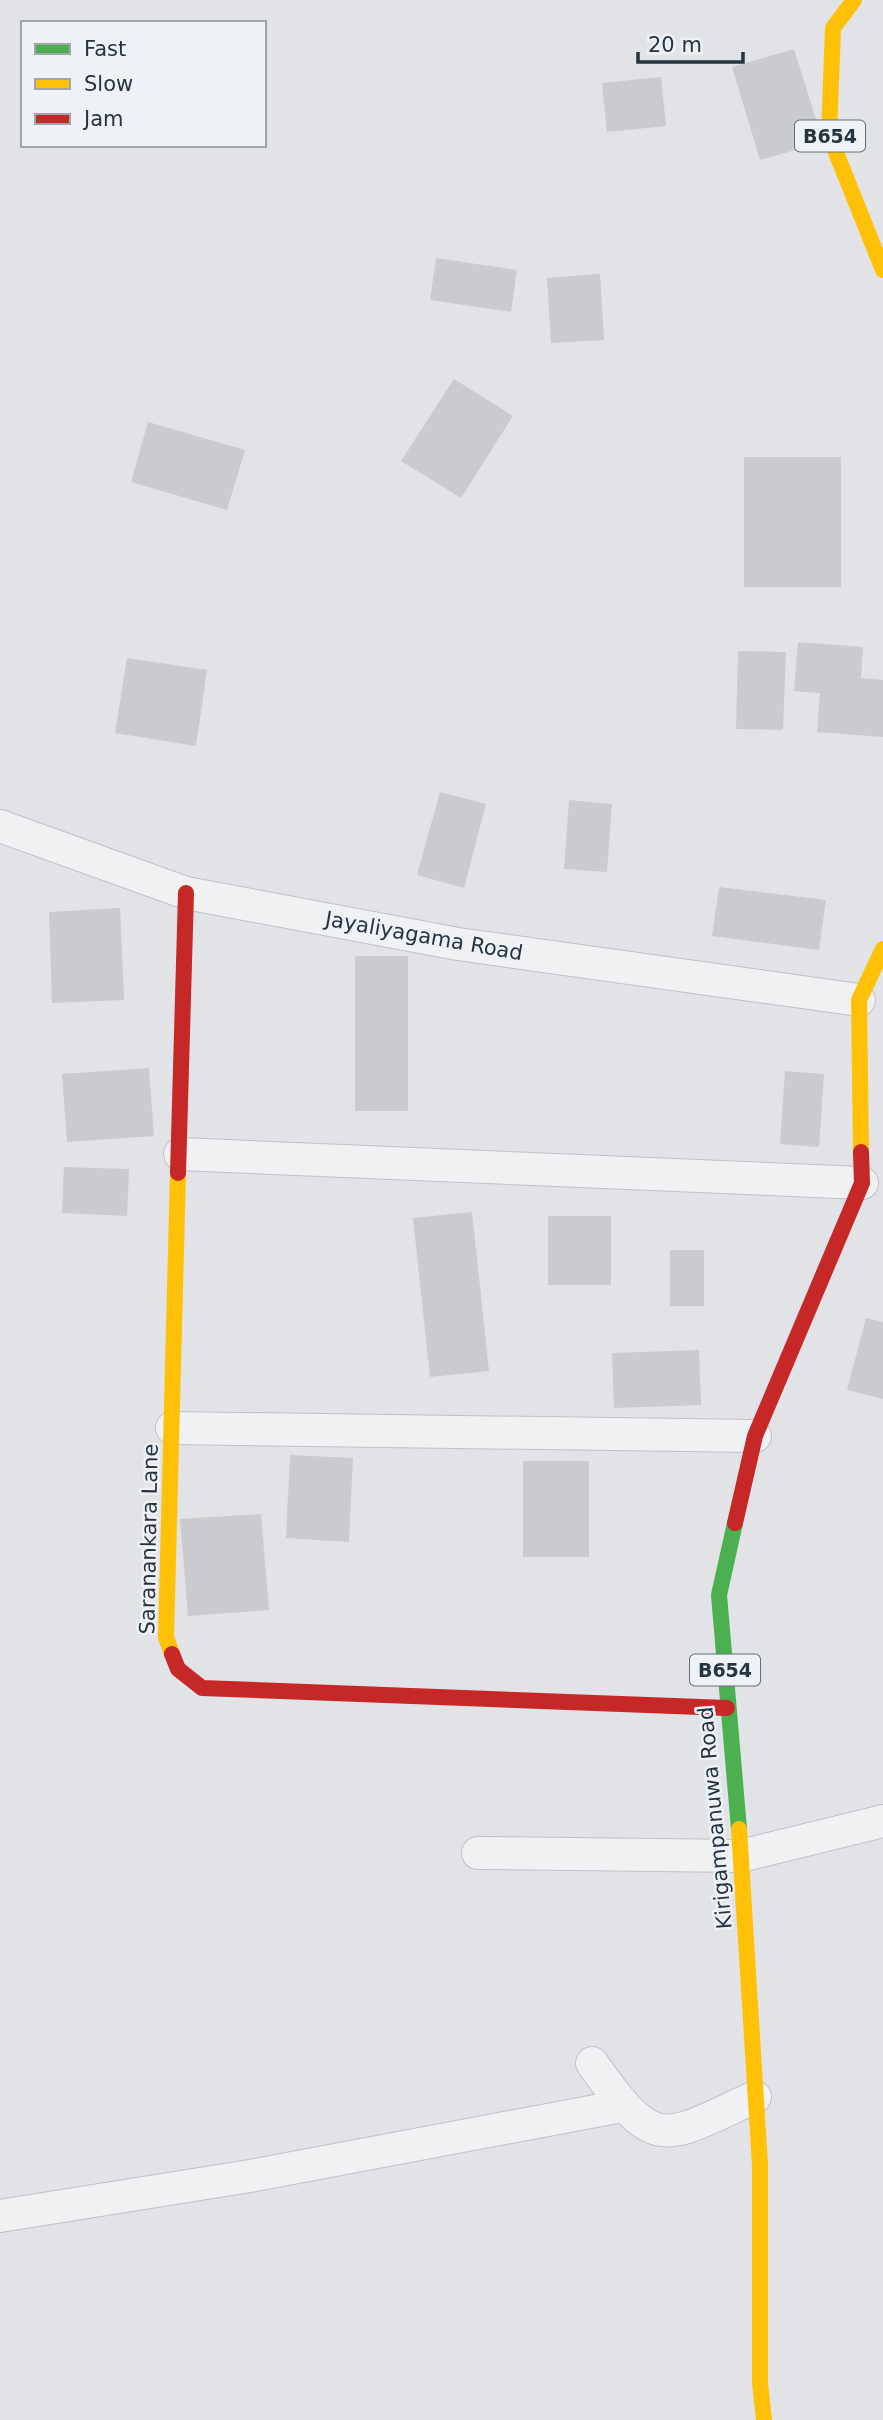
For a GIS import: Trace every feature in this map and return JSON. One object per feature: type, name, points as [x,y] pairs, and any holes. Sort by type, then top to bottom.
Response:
[{"type":"main road","name":"B654","points":[[854,0],[833,28],[829,135],[883,270]]},
{"type":"main road","name":"Saranankara Lane","points":[[186,893],[166,1637],[178,1670],[202,1688],[727,1708]]},
{"type":"main road","name":"Kirigampanuwa Road","points":[[764,2420],[760,2384],[760,2165],[741,1856],[719,1595],[755,1436],[862,1183],[859,1000],[883,949]]},
{"type":"street","name":"Jayaliyagama Road","points":[[0,826],[186,893],[458,944],[859,1000]]},
{"type":"street","points":[[180,1154],[862,1183]]},
{"type":"street","points":[[172,1428],[755,1436]]},
{"type":"street","points":[[478,1853],[741,1856],[883,1821]]},
{"type":"street","points":[[592,2063],[622,2106],[649,2129],[679,2132],[755,2097]]},
{"type":"street","points":[[0,2216],[250,2176],[622,2106]]},
{"type":"building","points":[[794,49],[823,142],[760,160],[732,67]]},
{"type":"building","points":[[661,77],[666,126],[607,132],[602,83]]},
{"type":"building","points":[[436,258],[517,270],[511,312],[430,300]]},
{"type":"building","points":[[600,274],[604,340],[551,343],[547,278]]},
{"type":"building","points":[[454,379],[513,416],[461,498],[401,461]]},
{"type":"building","points":[[148,422],[245,450],[227,510],[131,482]]},
{"type":"building","points":[[744,457],[841,457],[841,587],[744,587]]},
{"type":"building","points":[[798,642],[863,647],[861,678],[883,680],[883,737],[817,732],[820,693],[794,691]]},
{"type":"building","points":[[738,651],[786,652],[783,730],[736,729]]},
{"type":"building","points":[[127,658],[207,670],[196,746],[115,733]]},
{"type":"building","points":[[440,792],[486,804],[464,888],[417,875]]},
{"type":"building","points":[[569,800],[612,804],[607,872],[564,869]]},
{"type":"building","points":[[719,887],[826,900],[819,950],[712,936]]},
{"type":"building","points":[[120,908],[124,1000],[52,1003],[49,912]]},
{"type":"building","points":[[355,956],[408,956],[408,1111],[355,1111]]},
{"type":"building","points":[[149,1068],[154,1136],[67,1142],[62,1074]]},
{"type":"building","points":[[785,1071],[824,1074],[819,1147],[780,1144]]},
{"type":"building","points":[[64,1167],[129,1169],[127,1216],[62,1213]]},
{"type":"building","points":[[472,1212],[489,1371],[430,1377],[413,1218]]},
{"type":"building","points":[[548,1216],[611,1216],[611,1285],[548,1285]]},
{"type":"building","points":[[670,1250],[704,1250],[704,1306],[670,1306]]},
{"type":"building","points":[[866,1318],[883,1322],[883,1399],[847,1390]]},
{"type":"building","points":[[699,1350],[701,1405],[614,1408],[612,1353]]},
{"type":"building","points":[[290,1455],[353,1458],[349,1542],[286,1538]]},
{"type":"building","points":[[523,1461],[589,1461],[589,1557],[523,1557]]},
{"type":"building","points":[[261,1514],[269,1610],[188,1616],[180,1519]]},
{"type":"traffic: fast","points":[[735,1523],[719,1595],[739,1829]]},
{"type":"traffic: slow","points":[[854,0],[833,28],[829,135],[883,270]]},
{"type":"traffic: slow","points":[[861,1152],[859,1000],[883,949]]},
{"type":"traffic: slow","points":[[172,1654],[166,1637],[178,1173]]},
{"type":"traffic: slow","points":[[739,1829],[760,2165],[760,2383],[764,2420]]},
{"type":"traffic: jam","points":[[178,1173],[186,893]]},
{"type":"traffic: jam","points":[[735,1523],[755,1436],[862,1183],[861,1152]]},
{"type":"traffic: jam","points":[[172,1654],[178,1669],[202,1688],[727,1708]]}]
